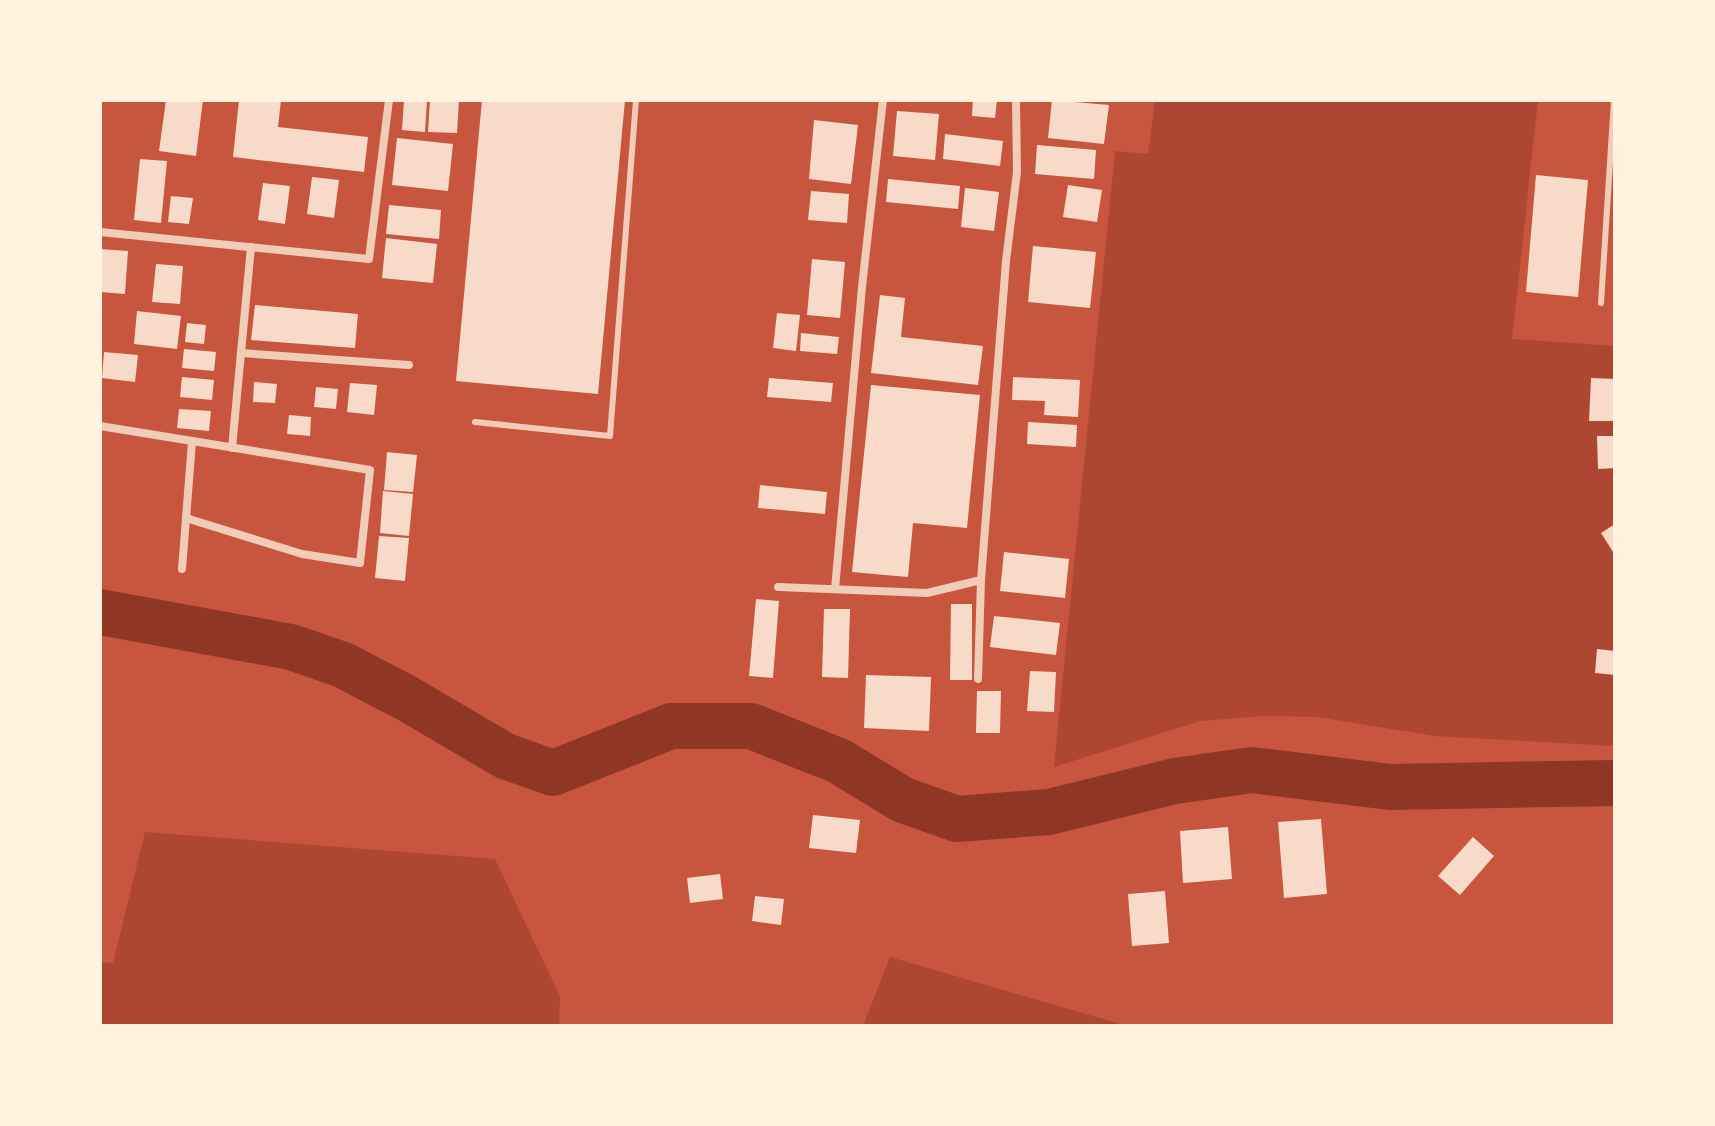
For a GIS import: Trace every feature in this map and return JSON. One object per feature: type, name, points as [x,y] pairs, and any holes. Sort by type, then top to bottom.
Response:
[{"type":"street","points":[[100,232],[369,259],[389,100]]},
{"type":"street","points":[[835,589],[865,250],[883,100]]},
{"type":"street","points":[[978,679],[981,580],[1006,261],[1017,172],[1016,100]]},
{"type":"street","points":[[232,448],[251,247]]},
{"type":"street","points":[[241,353],[409,365]]},
{"type":"street","points":[[100,426],[370,470],[360,563],[302,554],[186,518]]},
{"type":"street","points":[[182,569],[192,442]]},
{"type":"street","points":[[778,587],[927,593],[981,580]]},
{"type":"lane","points":[[475,422],[610,436],[636,100]]},
{"type":"lane","points":[[1601,303],[1614,100]]},
{"type":"shaded area","points":[[1155,100],[1538,100],[1512,339],[1615,346],[1615,746],[1435,736],[1317,717],[1264,716],[1200,721],[1054,767],[1115,151],[1148,154]]},
{"type":"shaded area","points":[[145,832],[495,859],[560,996],[559,1026],[100,1026],[100,962],[113,963]]},
{"type":"shaded area","points":[[890,957],[1127,1026],[863,1026]]},
{"type":"building","points":[[166,100],[203,100],[196,156],[159,151]]},
{"type":"building","points":[[239,100],[281,100],[278,127],[368,137],[364,172],[233,157]]},
{"type":"building","points":[[404,100],[427,100],[425,132],[402,130]]},
{"type":"building","points":[[430,100],[459,100],[457,133],[428,132]]},
{"type":"building","points":[[482,100],[625,100],[598,394],[456,381]]},
{"type":"building","points":[[973,100],[997,100],[995,118],[972,116]]},
{"type":"building","points":[[1052,100],[1109,105],[1104,144],[1048,138]]},
{"type":"building","points":[[897,111],[939,114],[935,160],[893,156]]},
{"type":"building","points":[[814,120],[858,125],[851,184],[809,179]]},
{"type":"building","points":[[945,134],[1003,141],[1000,166],[943,159]]},
{"type":"building","points":[[397,138],[453,144],[448,191],[392,185]]},
{"type":"building","points":[[1037,145],[1096,150],[1094,179],[1035,174]]},
{"type":"building","points":[[140,159],[167,161],[161,223],[134,220]]},
{"type":"building","points":[[1536,175],[1588,180],[1578,297],[1526,292]]},
{"type":"building","points":[[312,177],[339,180],[334,218],[307,214]]},
{"type":"building","points":[[888,179],[960,186],[958,209],[886,202]]},
{"type":"building","points":[[263,183],[290,186],[285,224],[258,220]]},
{"type":"building","points":[[1068,185],[1102,190],[1097,222],[1063,217]]},
{"type":"building","points":[[965,188],[999,192],[994,231],[961,227]]},
{"type":"building","points":[[811,191],[849,194],[847,223],[808,220]]},
{"type":"building","points":[[171,196],[193,198],[189,224],[168,222]]},
{"type":"building","points":[[389,205],[441,210],[439,239],[386,234]]},
{"type":"building","points":[[386,238],[437,244],[433,283],[382,278]]},
{"type":"building","points":[[1033,246],[1096,252],[1090,308],[1028,302]]},
{"type":"building","points":[[100,249],[128,251],[125,294],[100,292]]},
{"type":"building","points":[[812,259],[845,262],[840,318],[807,315]]},
{"type":"building","points":[[156,264],[183,266],[180,304],[152,302]]},
{"type":"building","points":[[880,295],[905,298],[901,337],[983,346],[978,385],[871,373]]},
{"type":"building","points":[[255,305],[358,314],[355,348],[251,340]]},
{"type":"building","points":[[137,311],[181,316],[177,349],[134,344]]},
{"type":"building","points":[[777,313],[800,315],[796,351],[773,348]]},
{"type":"building","points":[[187,323],[206,325],[204,344],[185,342]]},
{"type":"building","points":[[801,333],[839,337],[837,354],[800,351]]},
{"type":"building","points":[[184,349],[216,352],[214,371],[182,368]]},
{"type":"building","points":[[104,352],[138,355],[135,382],[102,378]]},
{"type":"building","points":[[182,377],[214,380],[212,400],[180,397]]},
{"type":"building","points":[[1013,377],[1080,380],[1078,417],[1044,415],[1045,401],[1012,400]]},
{"type":"building","points":[[769,378],[833,383],[831,402],[767,397]]},
{"type":"building","points":[[1591,378],[1615,379],[1615,421],[1589,421]]},
{"type":"building","points":[[254,382],[277,384],[275,403],[253,402]]},
{"type":"building","points":[[350,383],[377,385],[374,415],[347,412]]},
{"type":"building","points":[[871,385],[980,395],[967,528],[913,523],[908,577],[852,572]]},
{"type":"building","points":[[316,387],[338,389],[336,409],[314,407]]},
{"type":"building","points":[[179,409],[211,411],[209,431],[177,428]]},
{"type":"building","points":[[289,415],[311,417],[310,436],[287,434]]},
{"type":"building","points":[[1028,422],[1077,425],[1076,447],[1027,444]]},
{"type":"building","points":[[1597,436],[1615,436],[1615,468],[1598,469]]},
{"type":"building","points":[[387,452],[417,455],[413,492],[384,490]]},
{"type":"building","points":[[760,485],[827,492],[825,514],[758,508]]},
{"type":"building","points":[[383,491],[413,494],[409,536],[380,533]]},
{"type":"building","points":[[1615,524],[1615,555],[1601,533]]},
{"type":"building","points":[[379,536],[409,538],[405,581],[375,578]]},
{"type":"building","points":[[1004,552],[1069,559],[1065,598],[1000,591]]},
{"type":"building","points":[[756,599],[779,601],[773,678],[749,676]]},
{"type":"building","points":[[951,604],[972,604],[972,680],[950,680]]},
{"type":"building","points":[[824,609],[850,609],[848,678],[822,677]]},
{"type":"building","points":[[994,616],[1060,623],[1056,655],[990,647]]},
{"type":"building","points":[[1597,649],[1615,651],[1615,675],[1595,673]]},
{"type":"building","points":[[1030,671],[1056,672],[1054,712],[1027,711]]},
{"type":"building","points":[[866,675],[931,677],[929,731],[864,728]]},
{"type":"building","points":[[977,691],[1001,691],[1000,733],[976,733]]},
{"type":"building","points":[[813,815],[860,820],[856,853],[809,848]]},
{"type":"building","points":[[1321,819],[1327,894],[1284,898],[1278,822]]},
{"type":"building","points":[[1228,827],[1232,879],[1183,883],[1180,831]]},
{"type":"building","points":[[1473,837],[1494,856],[1460,895],[1438,876]]},
{"type":"building","points":[[720,874],[723,899],[690,903],[687,878]]},
{"type":"building","points":[[1165,891],[1169,943],[1132,946],[1128,894]]},
{"type":"building","points":[[755,896],[784,899],[781,925],[752,921]]},
{"type":"waterway","points":[[100,612],[291,647],[343,665],[505,756],[553,773],[671,726],[751,726],[839,761],[903,800],[957,819],[1049,812],[1175,781],[1252,770],[1390,787],[1615,783]]}]
